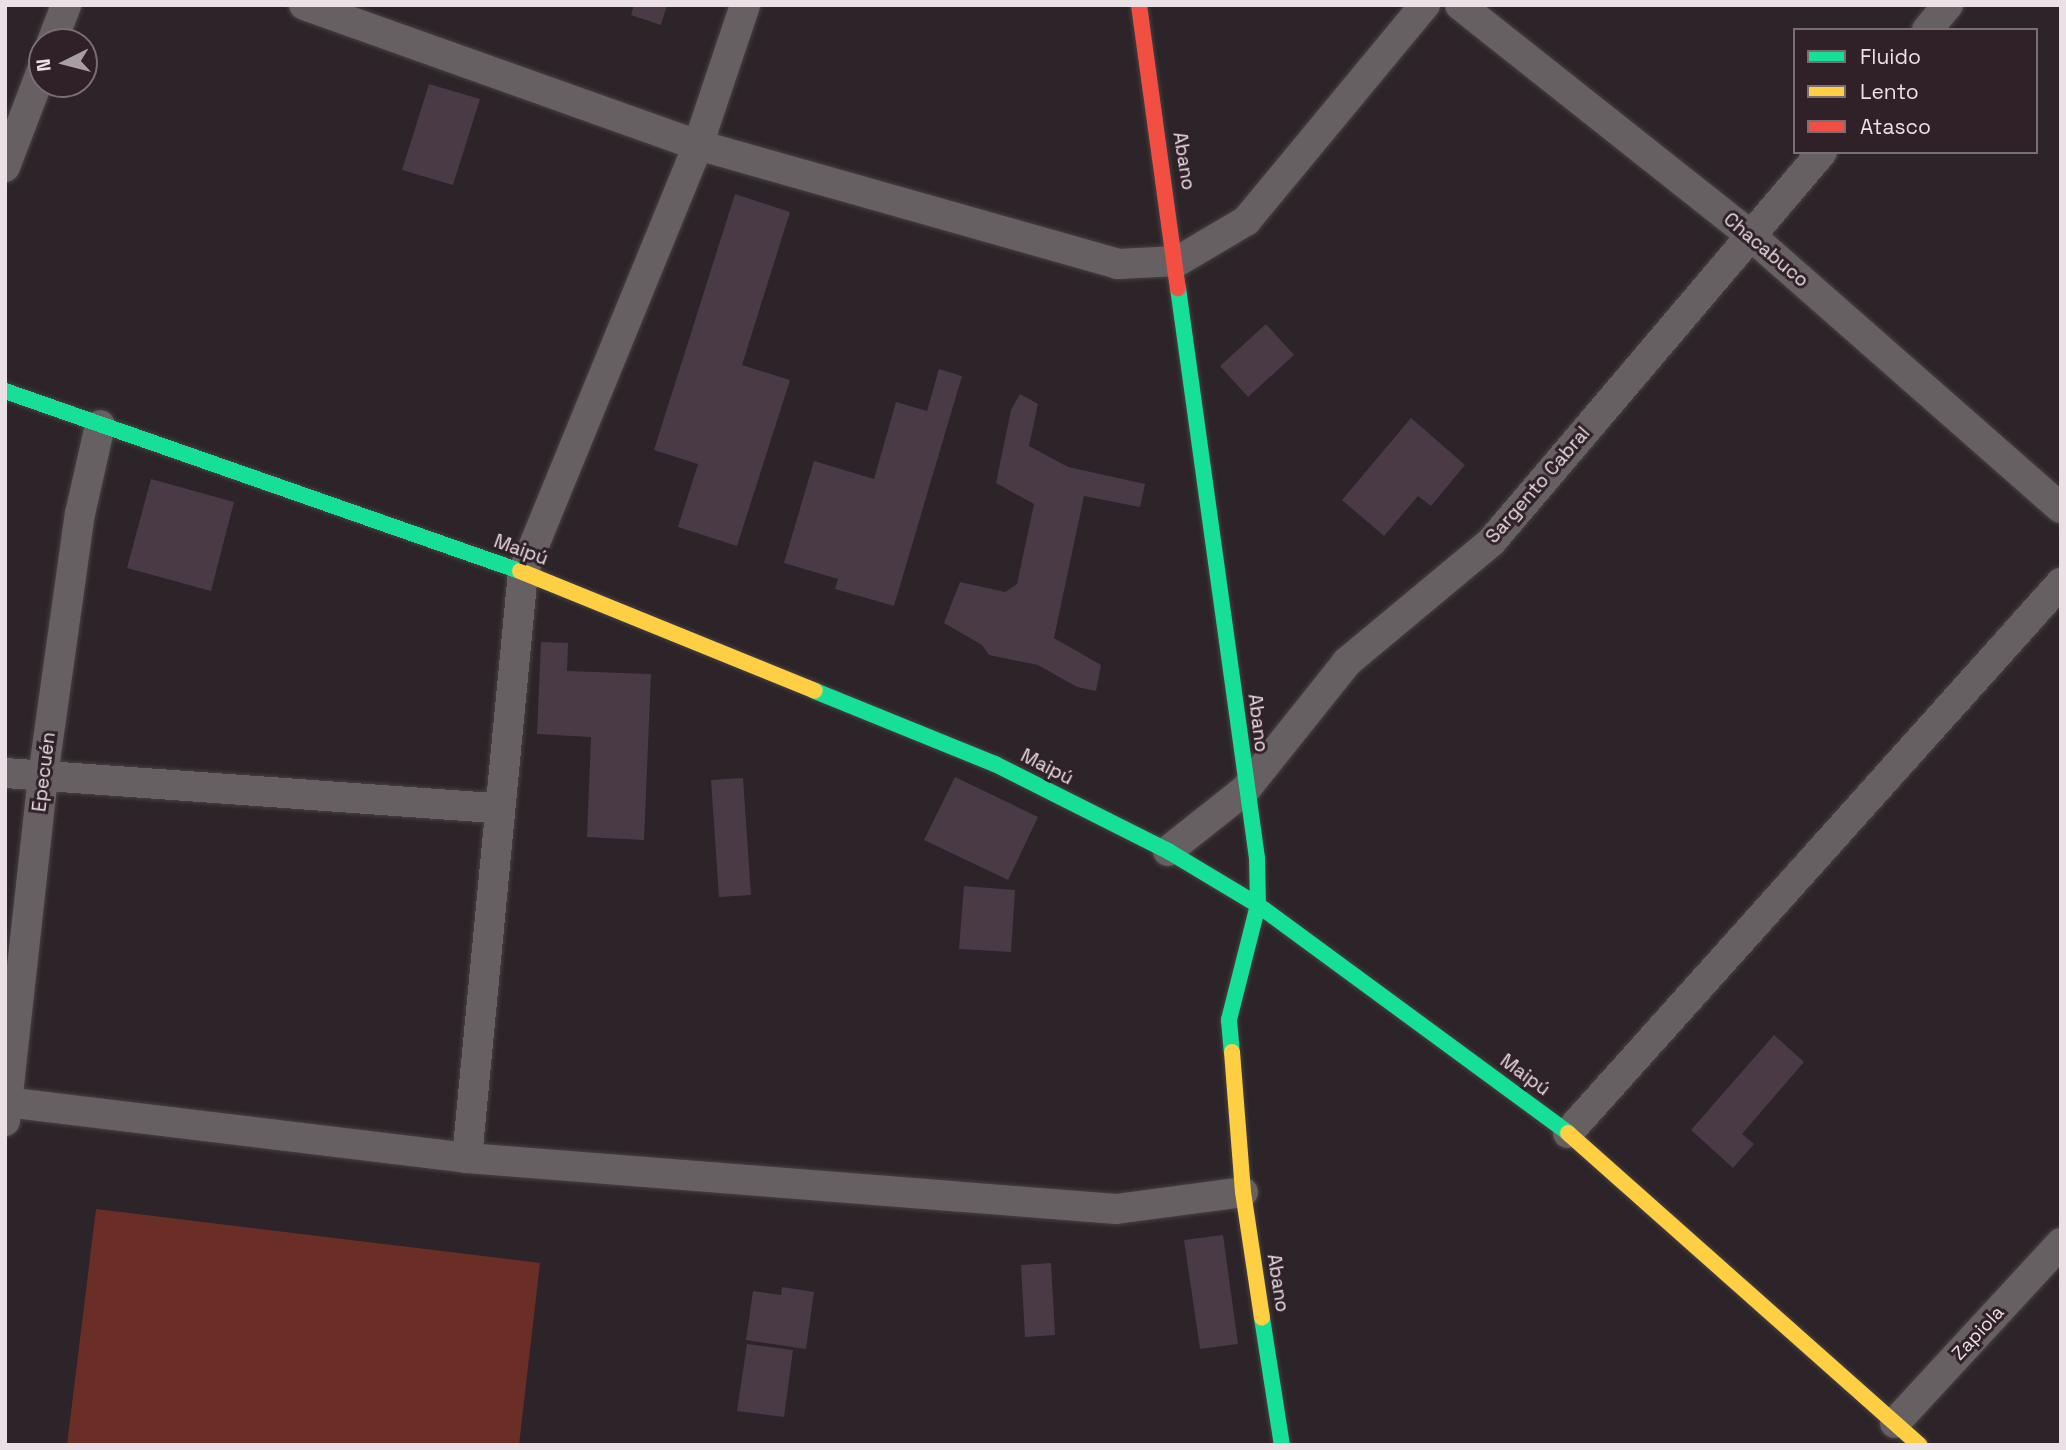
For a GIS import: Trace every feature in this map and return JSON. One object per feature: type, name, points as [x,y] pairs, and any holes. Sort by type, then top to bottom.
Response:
[{"type":"main road","name":"Abano","points":[[1139,5],[1178,261],[1245,790],[1257,858],[1258,905],[1229,1020],[1243,1192],[1282,1445]]},
{"type":"main road","name":"Maipú","points":[[5,391],[523,572],[984,759],[1168,850],[1258,905],[1568,1133],[1919,1445]]},
{"type":"street","points":[[57,28],[66,5]]},
{"type":"street","points":[[304,5],[698,145],[1118,264],[1178,261],[1246,221],[1425,5]]},
{"type":"street","points":[[467,1158],[498,808],[523,572],[698,145],[745,5]]},
{"type":"street","name":"Chacabuco","points":[[1461,5],[1751,236],[2061,508]]},
{"type":"street","points":[[1929,28],[1948,5]]},
{"type":"street","points":[[5,167],[31,98]]},
{"type":"street","name":"Sargento Cabral","points":[[1168,850],[1245,790],[1347,662],[1492,541],[1820,154]]},
{"type":"street","name":"Epecuén","points":[[6,1109],[43,776],[80,514],[100,425]]},
{"type":"street","points":[[1568,1133],[2061,583]]},
{"type":"street","points":[[5,773],[498,808]]},
{"type":"street","points":[[6,1109],[467,1158],[1116,1209],[1243,1192]]},
{"type":"street","name":"Zapiola","points":[[1895,1423],[2061,1243]]},
{"type":"shaded area","points":[[96,1209],[540,1263],[519,1445],[67,1445]]},
{"type":"building","points":[[634,5],[667,5],[661,25],[631,15]]},
{"type":"building","points":[[429,84],[480,99],[453,185],[402,170]]},
{"type":"building","points":[[735,194],[790,212],[742,365],[790,380],[737,546],[678,527],[698,464],[654,450]]},
{"type":"building","points":[[1266,324],[1294,355],[1248,397],[1220,366]]},
{"type":"building","points":[[939,369],[962,376],[894,606],[835,589],[838,579],[784,563],[814,461],[874,479],[896,402],[927,411]]},
{"type":"building","points":[[1020,394],[1038,404],[1029,446],[1068,467],[1145,484],[1140,507],[1084,496],[1054,638],[1101,665],[1096,691],[1077,687],[1038,665],[989,655],[982,645],[944,623],[960,582],[1005,592],[1017,584],[1034,504],[996,483],[1011,410]]},
{"type":"building","points":[[1411,418],[1465,465],[1431,506],[1418,496],[1384,536],[1342,500]]},
{"type":"building","points":[[151,479],[234,502],[211,591],[127,568]]},
{"type":"building","points":[[541,642],[568,643],[567,671],[651,674],[644,840],[587,837],[591,737],[537,734]]},
{"type":"building","points":[[955,777],[1038,817],[1008,880],[924,840]]},
{"type":"building","points":[[743,778],[751,895],[719,897],[711,780]]},
{"type":"building","points":[[964,886],[1015,890],[1011,952],[959,949]]},
{"type":"building","points":[[1774,1035],[1804,1062],[1742,1134],[1754,1144],[1733,1168],[1691,1130]]},
{"type":"building","points":[[1223,1235],[1238,1344],[1200,1349],[1184,1240]]},
{"type":"building","points":[[1051,1263],[1055,1335],[1025,1337],[1021,1265]]},
{"type":"building","points":[[782,1287],[814,1292],[806,1349],[746,1340],[753,1291],[781,1295]]},
{"type":"building","points":[[747,1344],[793,1350],[784,1417],[737,1411]]},
{"type":"traffic: fast","points":[[1178,288],[1257,858],[1258,905],[1229,1020],[1232,1052]]},
{"type":"traffic: fast","points":[[5,391],[520,571]]},
{"type":"traffic: fast","points":[[815,691],[995,764],[1168,851],[1258,905],[1568,1133]]},
{"type":"traffic: fast","points":[[1262,1318],[1282,1445]]},
{"type":"traffic: slow","points":[[520,571],[815,691]]},
{"type":"traffic: slow","points":[[1232,1052],[1243,1192],[1262,1318]]},
{"type":"traffic: slow","points":[[1568,1133],[1919,1445]]},
{"type":"traffic: jam","points":[[1139,5],[1178,288]]}]
